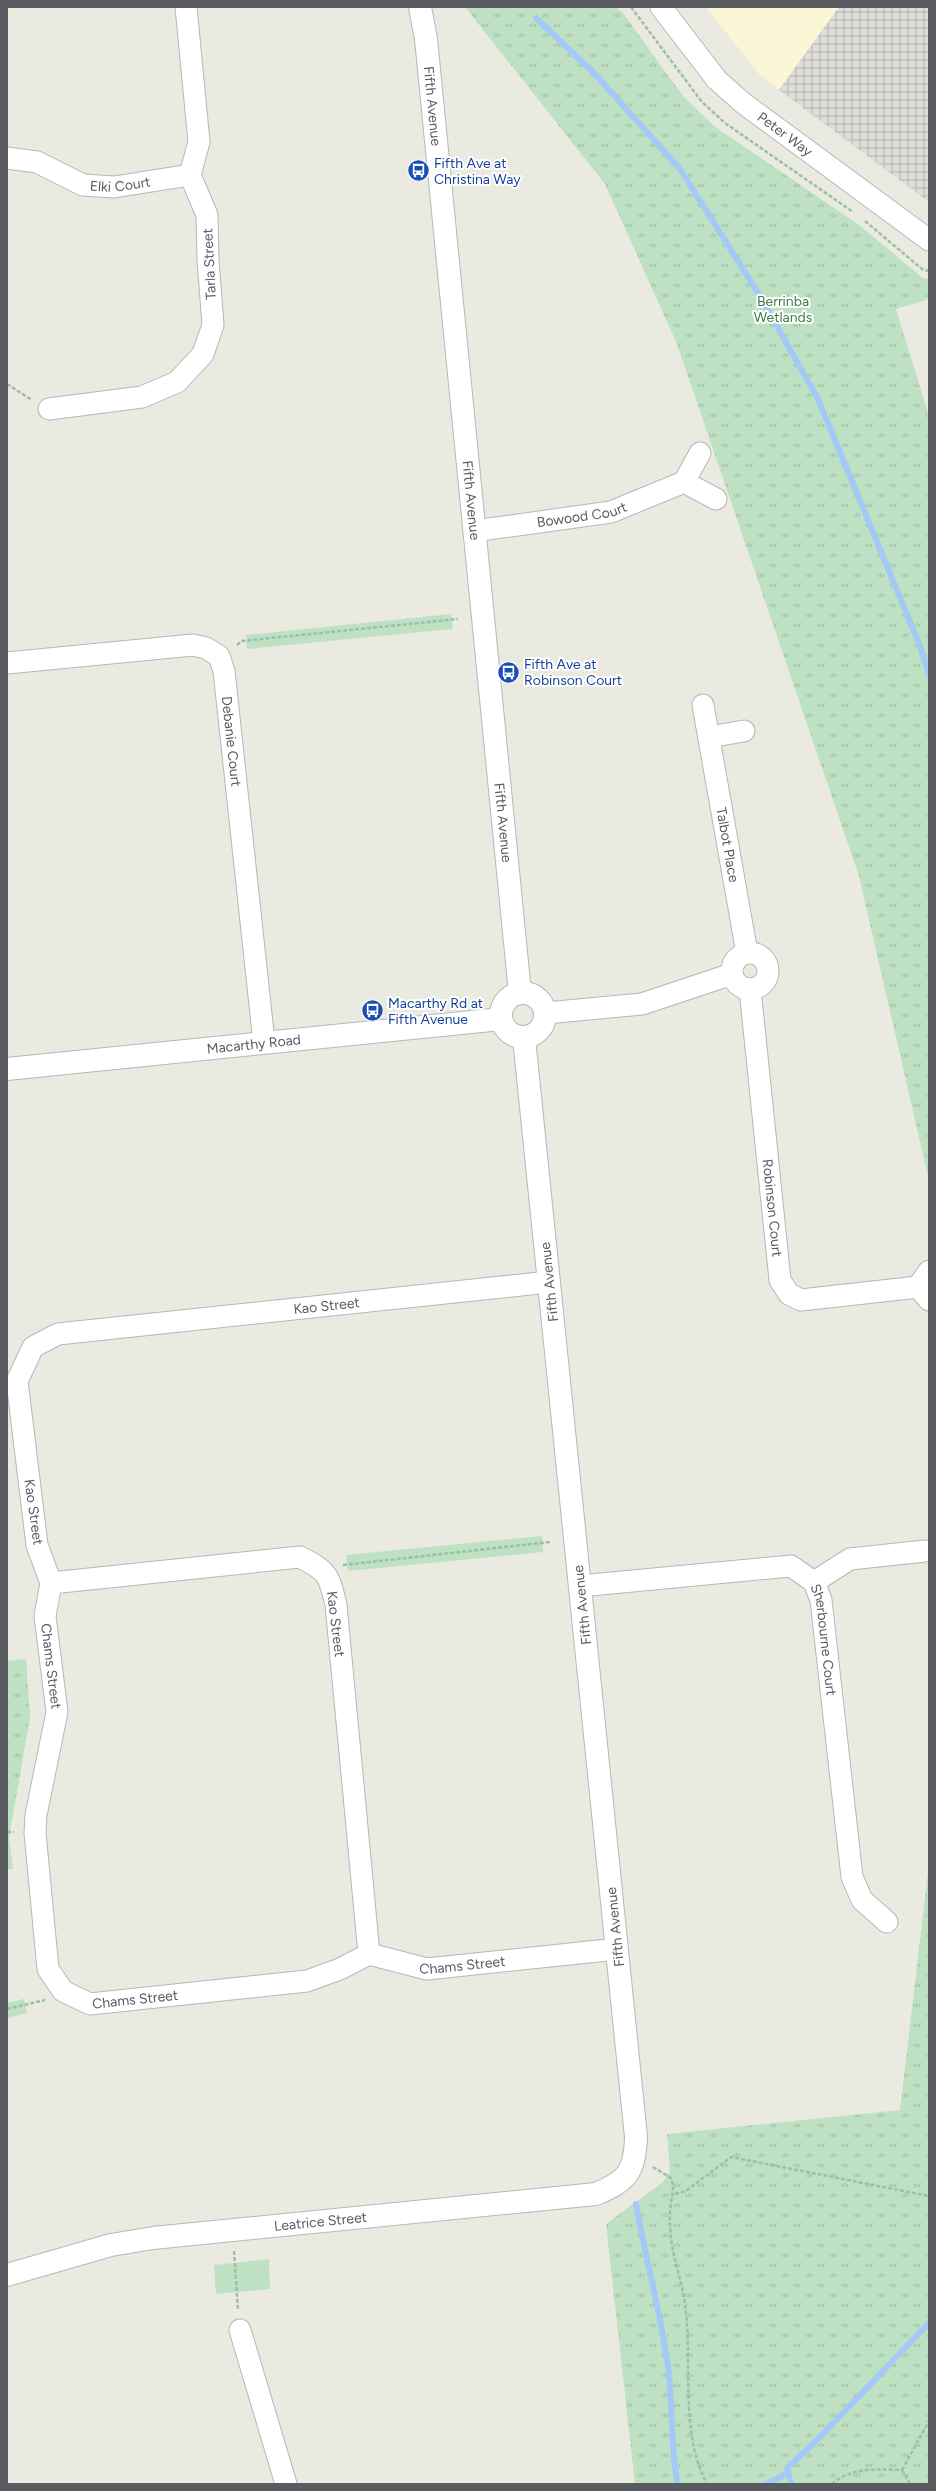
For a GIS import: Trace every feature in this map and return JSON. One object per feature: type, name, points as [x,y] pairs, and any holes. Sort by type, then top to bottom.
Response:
[{"type":"street","points":[[186,7],[199,142],[190,175]]},
{"type":"street","name":"Fifth Avenue","points":[[420,7],[426,39],[520,993]]},
{"type":"street","name":"Peter Way","points":[[661,7],[717,80],[742,103],[929,240]]},
{"type":"street","name":"Elki Court","points":[[7,158],[37,162],[83,186],[114,187],[190,175]]},
{"type":"street","name":"Tarla Street","points":[[49,410],[142,397],[177,382],[203,354],[213,325],[208,260],[207,215],[190,175]]},
{"type":"street","points":[[700,453],[684,482],[716,499]]},
{"type":"street","name":"Bowood Court","points":[[474,531],[611,512],[684,482]]},
{"type":"street","points":[[7,663],[193,645],[206,648],[219,656]]},
{"type":"street","name":"Debanie Court","points":[[219,656],[224,671],[264,1042]]},
{"type":"street","name":"Talbot Place","points":[[703,705],[747,953]]},
{"type":"street","points":[[709,737],[744,731]]},
{"type":"street","points":[[747,953],[762,957],[769,969],[764,983],[750,990],[738,985],[732,974],[737,958],[747,953]]},
{"type":"street","points":[[546,1013],[642,1004],[732,974]]},
{"type":"street","name":"Robinson Court","points":[[750,990],[780,1280],[789,1294],[801,1300],[925,1286]]},
{"type":"street","points":[[520,993],[527,993],[540,1000],[546,1013],[542,1027],[531,1036],[524,1038],[512,1035],[503,1025],[501,1019],[503,1005],[513,995],[520,993]]},
{"type":"street","name":"Macarthy Road","points":[[7,1070],[264,1042],[501,1019]]},
{"type":"street","name":"Fifth Avenue","points":[[524,1038],[636,2137],[633,2164]]},
{"type":"street","name":"Kao Street","points":[[51,1583],[37,1545],[17,1380],[33,1347],[58,1334],[549,1282]]},
{"type":"street","points":[[814,1582],[850,1559],[928,1550]]},
{"type":"street","points":[[51,1583],[300,1558],[321,1568]]},
{"type":"street","name":"Sherbourne Court","points":[[580,1586],[791,1566],[814,1582],[821,1600],[852,1877],[862,1900],[887,1922]]},
{"type":"street","name":"Kao Street","points":[[321,1568],[331,1582],[336,1605],[369,1954]]},
{"type":"street","name":"Chams Street","points":[[51,1583],[45,1616],[57,1712],[36,1816],[35,1833],[48,1969],[63,1991],[90,2004],[307,1981],[369,1954],[427,1969],[617,1949]]},
{"type":"street","name":"Leatrice Street","points":[[7,2275],[111,2245],[153,2238],[596,2194],[616,2186],[633,2164]]},
{"type":"street","points":[[240,2330],[286,2484]]},
{"type":"path","points":[[7,384],[49,410]]},
{"type":"path","points":[[219,656],[242,642],[458,619]]},
{"type":"path","points":[[321,1568],[550,1542]]},
{"type":"path","points":[[7,2009],[44,2001],[63,1991]]},
{"type":"path","points":[[674,2194],[686,2191],[731,2157],[929,2196]]},
{"type":"path","points":[[633,2164],[671,2178],[674,2194],[671,2204],[671,2237],[686,2312],[692,2434],[700,2471],[707,2484]]},
{"type":"path","points":[[232,2231],[240,2330]]},
{"type":"path","points":[[902,2470],[929,2421]]},
{"type":"path","points":[[832,2484],[839,2478],[866,2469],[902,2470]]},
{"type":"path","points":[[902,2470],[910,2484]]},
{"type":"shaded area","points":[[706,7],[839,7],[779,90],[759,74]]},
{"type":"shaded area","points":[[839,7],[929,7],[929,202],[779,90]]},
{"type":"green space","name":"Berrinba Wetlands","points":[[465,7],[615,7],[623,13],[683,96],[714,126],[859,225],[923,278],[929,279],[929,299],[896,309],[929,416],[929,1181],[859,876],[677,344],[605,184]]},
{"type":"green space","points":[[451,614],[453,629],[247,649],[246,635]]},
{"type":"green space","points":[[542,1536],[543,1552],[348,1571],[346,1555]]},
{"type":"green space","points":[[26,1659],[30,1717],[9,1838],[13,1869],[7,1869],[7,1661]]},
{"type":"green space","points":[[929,1864],[929,2484],[635,2484],[606,2224],[663,2182],[670,2171],[667,2134],[900,2110]]},
{"type":"green space","points":[[24,1999],[27,2013],[7,2018],[7,2003]]},
{"type":"green space","points":[[269,2259],[270,2289],[216,2294],[214,2265]]},
{"type":"waterway","points":[[536,18],[594,73],[680,169],[760,296],[818,399],[920,646],[929,675]]},
{"type":"waterway","points":[[636,2204],[666,2353],[669,2375],[675,2470],[678,2484]]},
{"type":"waterway","points":[[791,2484],[787,2468],[819,2438],[929,2323]]},
{"type":"waterway","points":[[767,2484],[788,2473]]},
{"type":"place","name":"Fifth Ave at Christina Way","points":[[419,171]]},
{"type":"place","name":"Fifth Ave at Robinson Court","points":[[508,672]]},
{"type":"place","name":"Macarthy Rd at Fifth Avenue","points":[[372,1011]]}]
